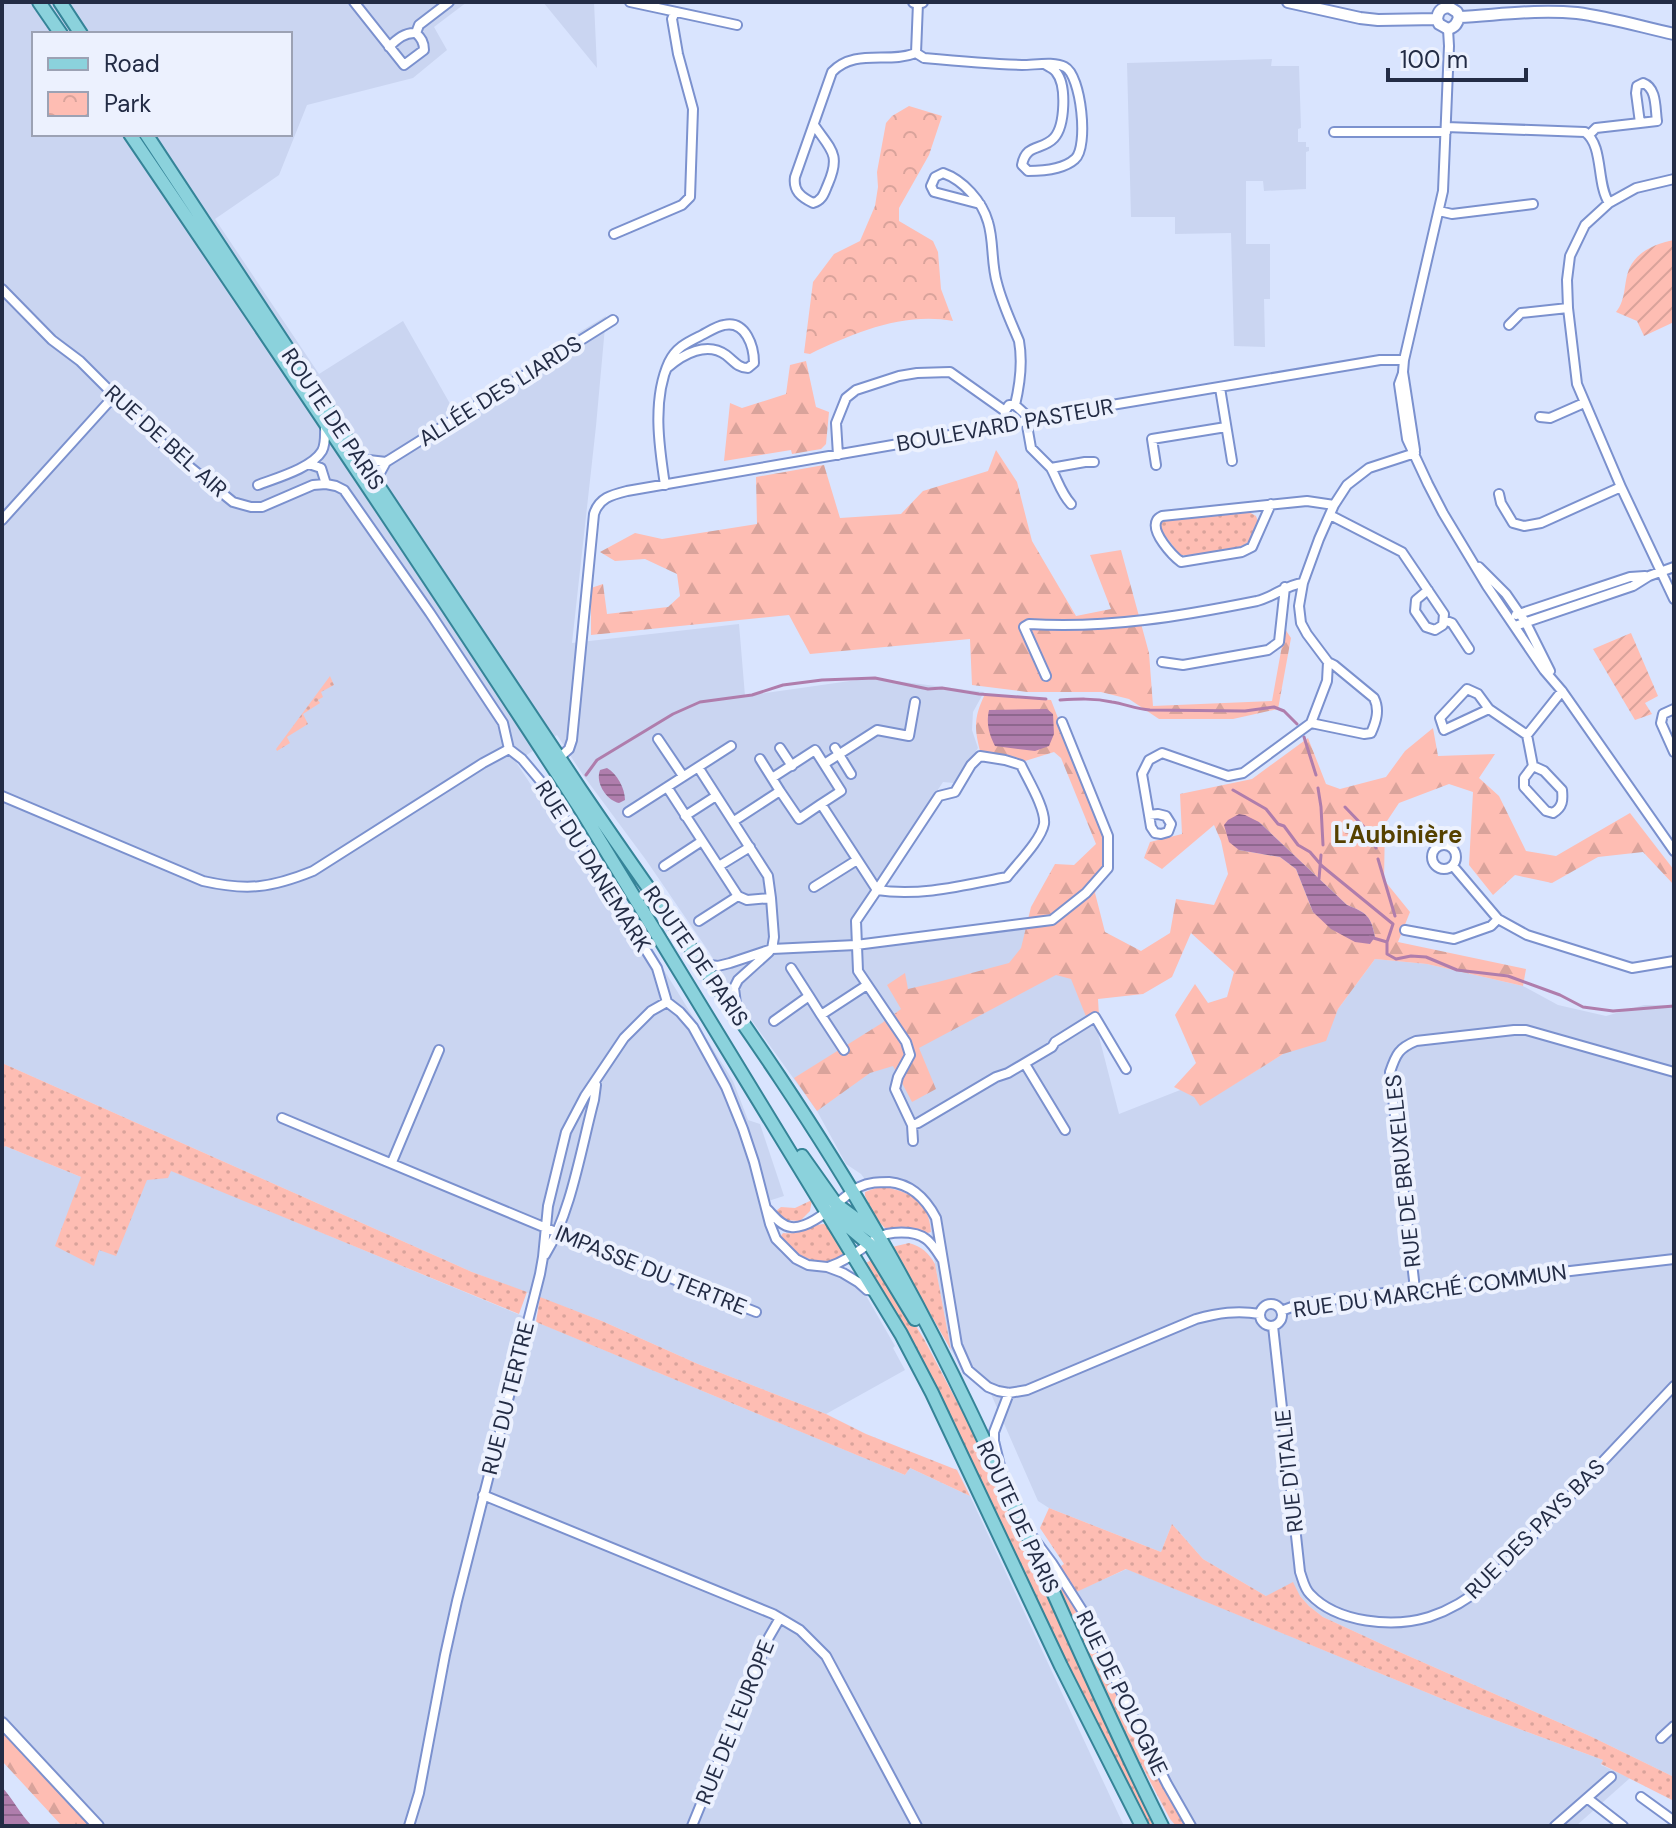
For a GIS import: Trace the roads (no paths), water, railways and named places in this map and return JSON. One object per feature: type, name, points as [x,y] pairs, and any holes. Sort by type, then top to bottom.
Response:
[{"type":"main road","points":[[60,2],[80,32]]},
{"type":"main road","points":[[67,2],[72,20]]},
{"type":"main road","points":[[39,3],[60,32]]},
{"type":"main road","name":"ROUTE DE PARIS","points":[[131,136],[583,813],[787,1147],[832,1208],[853,1255],[932,1393],[1061,1666],[1142,1826]]},
{"type":"main road","name":"ROUTE DE PARIS","points":[[147,136],[559,758],[802,1111],[853,1192],[875,1241],[934,1338],[1162,1826]]},
{"type":"main road","points":[[832,1208],[844,1223],[875,1241]]},
{"type":"street","points":[[354,2],[389,47],[404,65],[424,50],[422,39],[416,33],[398,38],[389,47]]},
{"type":"street","points":[[416,33],[419,25],[449,2]]},
{"type":"street","points":[[630,2],[737,25]]},
{"type":"street","points":[[916,53],[918,2]]},
{"type":"street","points":[[1288,2],[1378,20],[1437,19]]},
{"type":"street","points":[[1448,29],[1437,19],[1442,8],[1449,4],[1459,17]]},
{"type":"street","points":[[1448,29],[1459,17],[1502,8],[1542,12],[1581,8],[1674,34]]},
{"type":"street","points":[[614,234],[682,205],[690,197],[693,109],[678,54],[672,19],[675,12]]},
{"type":"street","points":[[1448,29],[1443,191],[1399,384],[1407,439],[1443,513],[1487,586],[1674,851]]},
{"type":"street","points":[[916,53],[924,58],[1063,65],[1072,72],[1081,116],[1082,146],[1077,158],[1066,165],[1028,171],[1022,165],[1024,156],[1031,149],[1053,140],[1062,122],[1062,85],[1057,72],[1046,65]]},
{"type":"street","points":[[814,125],[834,156],[835,168],[822,197],[813,203],[793,185],[832,72],[847,60],[905,58],[916,53]]},
{"type":"street","points":[[1589,135],[1596,128],[1640,123],[1657,121],[1653,91],[1643,83],[1637,86],[1636,93],[1640,123]]},
{"type":"street","points":[[1334,132],[1578,131],[1589,135],[1595,144],[1603,189],[1609,203]]},
{"type":"street","points":[[980,204],[934,192],[931,186],[935,177],[943,173],[953,176],[966,187],[980,204],[988,222],[996,280],[1019,341],[1021,361],[1015,405]]},
{"type":"street","points":[[1674,179],[1636,188],[1609,203],[1585,225],[1570,256],[1567,280],[1577,384],[1674,599]]},
{"type":"street","points":[[1439,211],[1452,214],[1533,204]]},
{"type":"street","name":"RUE DE BEL AIR","points":[[2,289],[169,450],[233,502],[242,506],[262,507],[313,485],[326,484]]},
{"type":"street","points":[[1509,325],[1521,313],[1568,308]]},
{"type":"street","name":"ALLÉE DES LIARDS","points":[[386,462],[613,320]]},
{"type":"street","points":[[665,485],[659,439],[659,407],[667,368],[670,359],[681,345],[726,324],[737,326],[748,335],[754,351],[754,363],[748,368],[741,368],[713,348],[679,358],[667,368]]},
{"type":"street","name":"BOULEVARD PASTEUR","points":[[559,758],[569,749],[572,740],[594,514],[597,506],[607,497],[1064,413],[1380,360],[1404,360]]},
{"type":"street","points":[[838,455],[836,423],[846,398],[856,390],[899,376],[950,372],[1005,411]]},
{"type":"street","points":[[1220,388],[1232,461]]},
{"type":"street","points":[[2,520],[115,395]]},
{"type":"street","points":[[1540,417],[1550,418],[1584,403]]},
{"type":"street","points":[[1004,426],[1005,411],[1009,405],[1015,405],[1025,414],[1031,448],[1051,468],[1061,493],[1071,504]]},
{"type":"street","points":[[258,485],[309,464],[324,446],[325,424]]},
{"type":"street","points":[[1156,465],[1152,439],[1226,427]]},
{"type":"street","points":[[1311,723],[1364,734],[1371,733],[1374,727],[1378,704],[1328,662],[1301,623],[1299,606],[1303,583],[1334,505],[1347,485],[1369,468],[1415,453]]},
{"type":"street","points":[[360,459],[386,462],[378,487]]},
{"type":"street","points":[[1051,468],[1094,462]]},
{"type":"street","points":[[309,464],[321,468],[326,484]]},
{"type":"street","name":"RUE DU DANEMARK","points":[[326,484],[344,490],[354,503],[503,723],[509,749],[543,784],[657,968],[667,1002],[693,1027],[726,1087],[743,1129],[776,1239],[796,1259],[847,1275],[867,1290],[875,1291]]},
{"type":"street","points":[[1499,494],[1513,523],[1524,526],[1541,523],[1621,487]]},
{"type":"street","points":[[1271,504],[1252,547],[1242,552],[1181,562],[1157,534],[1155,524],[1162,516],[1271,504],[1307,501],[1334,505]]},
{"type":"street","points":[[1330,515],[1402,552],[1428,590],[1444,614],[1443,625],[1435,630],[1426,627],[1415,611],[1416,600],[1428,590]]},
{"type":"street","points":[[1473,561],[1506,594],[1520,614],[1556,683]]},
{"type":"street","points":[[1513,622],[1520,614],[1565,604],[1630,577],[1649,576],[1674,567]]},
{"type":"street","points":[[1046,676],[1024,627],[1029,624],[1104,624],[1166,618],[1269,599],[1285,587],[1303,583]]},
{"type":"street","points":[[1162,662],[1183,665],[1268,650],[1279,642],[1285,587]]},
{"type":"street","points":[[1513,622],[1526,623],[1565,604]]},
{"type":"street","points":[[1444,620],[1452,623],[1469,649]]},
{"type":"street","points":[[1149,815],[1142,774],[1149,760],[1162,753],[1228,776],[1243,773],[1311,723],[1327,681],[1328,662]]},
{"type":"street","points":[[1489,709],[1444,730],[1440,718],[1467,689],[1478,694],[1489,709],[1527,735],[1533,766],[1524,778],[1524,787],[1546,811],[1553,813],[1563,801],[1562,790],[1544,771],[1533,766]]},
{"type":"street","points":[[1527,735],[1562,691]]},
{"type":"street","points":[[824,764],[837,752],[877,730],[909,736],[915,702]]},
{"type":"street","points":[[1674,709],[1663,714],[1661,723],[1674,752]]},
{"type":"street","points":[[701,964],[718,966],[772,949],[856,945],[1052,920],[1086,893],[1108,868],[1108,836],[1062,722]]},
{"type":"street","points":[[658,739],[683,776]]},
{"type":"street","points":[[628,812],[731,746]]},
{"type":"street","points":[[780,748],[792,766]]},
{"type":"street","points":[[2,796],[203,881],[249,887],[284,883],[313,871],[509,749]]},
{"type":"street","points":[[760,759],[780,791],[799,819],[841,791],[815,750],[772,778]]},
{"type":"street","points":[[837,752],[851,774]]},
{"type":"street","points":[[821,804],[877,890],[897,893],[1007,877],[1040,834],[1044,822],[1036,795],[1021,765],[980,756],[955,792],[939,796],[877,890],[856,921],[858,971],[906,1042],[910,1055],[895,1089],[912,1125],[913,1141]]},
{"type":"street","points":[[698,767],[768,876],[774,937],[772,949],[738,980],[734,988],[737,1016]]},
{"type":"street","points":[[667,787],[738,896],[747,900],[771,898]]},
{"type":"street","points":[[734,821],[780,791]]},
{"type":"street","points":[[685,816],[716,796]]},
{"type":"street","points":[[664,866],[702,841]]},
{"type":"street","points":[[719,866],[750,847]]},
{"type":"street","points":[[814,887],[857,860]]},
{"type":"street","points":[[1453,866],[1498,919],[1527,935],[1632,968],[1674,961]]},
{"type":"street","points":[[699,921],[738,896]]},
{"type":"street","points":[[1405,930],[1454,939],[1491,926],[1498,919]]},
{"type":"street","points":[[791,968],[844,1050]]},
{"type":"street","points":[[821,1015],[867,985]]},
{"type":"street","points":[[774,1021],[809,996]]},
{"type":"street","name":"RUE DU TERTRE","points":[[409,1826],[422,1781],[450,1628],[543,1257],[551,1193],[566,1132],[585,1096],[629,1032],[651,1011],[667,1002]]},
{"type":"street","points":[[912,1125],[1025,1064],[1095,1017],[1126,1069]]},
{"type":"street","name":"RUE DE BRUXELLES","points":[[1415,1289],[1390,1072],[1402,1047],[1416,1041],[1526,1030],[1674,1072]]},
{"type":"street","points":[[392,1162],[439,1050]]},
{"type":"street","points":[[1025,1064],[1065,1130]]},
{"type":"street","points":[[543,1257],[558,1233],[594,1100],[596,1080]]},
{"type":"street","name":"IMPASSE DU TERTRE","points":[[282,1118],[756,1312]]},
{"type":"street","points":[[767,1209],[791,1228],[806,1224],[871,1183],[898,1183],[920,1195],[936,1218],[957,1345],[968,1370],[988,1387],[998,1391],[1027,1390],[1196,1319],[1243,1310],[1260,1314]]},
{"type":"street","points":[[827,1267],[841,1263],[875,1241],[903,1233],[926,1239],[943,1260]]},
{"type":"street","name":"RUE DU MARCHÉ COMMUN","points":[[1281,1311],[1300,1304],[1674,1259]]},
{"type":"street","points":[[1270,1304],[1281,1311],[1281,1319],[1273,1326],[1263,1323],[1260,1314],[1263,1307],[1270,1304]]},
{"type":"street","name":"RUE D'ITALIE","points":[[1273,1326],[1300,1572],[1307,1591],[1325,1606]]},
{"type":"street","name":"RUE DES PAYS BAS","points":[[1325,1606],[1355,1617],[1397,1622],[1431,1616],[1465,1601],[1488,1583],[1674,1386]]},
{"type":"street","points":[[1000,1475],[994,1432],[1009,1393]]},
{"type":"street","points":[[483,1495],[780,1618],[800,1630],[826,1656],[917,1826]]},
{"type":"street","name":"RUE DE POLOGNE","points":[[1022,1522],[1087,1618],[1131,1713],[1191,1826]]},
{"type":"street","name":"RUE DE L'EUROPE","points":[[692,1826],[769,1637],[780,1618]]},
{"type":"street","points":[[2,1723],[98,1826]]},
{"type":"street","points":[[1661,1738],[1674,1726]]},
{"type":"street","points":[[1555,1826],[1611,1777]]},
{"type":"street","points":[[1641,1797],[1674,1821]]},
{"type":"street","points":[[1587,1798],[1623,1826]]},
{"type":"waterway","points":[[586,775],[597,760],[673,714],[700,702],[752,695],[783,685],[875,678],[928,689],[1046,699]]},
{"type":"waterway","points":[[1060,700],[1099,700],[1150,710],[1245,711],[1274,707],[1284,711],[1297,724]]},
{"type":"waterway","points":[[1304,737],[1316,775]]},
{"type":"waterway","points":[[1318,788],[1323,845]]},
{"type":"waterway","points":[[1233,790],[1266,809],[1298,845],[1393,924],[1387,942]]},
{"type":"waterway","points":[[1345,807],[1368,831],[1376,848]]},
{"type":"waterway","points":[[1319,879],[1321,855]]},
{"type":"waterway","points":[[1378,859],[1395,916]]},
{"type":"waterway","points":[[1370,937],[1387,942],[1387,954],[1396,959],[1426,957],[1457,970],[1508,976],[1583,1007],[1613,1011],[1674,1006]]},
{"type":"district","name":"L'Aubinière","points":[[1398,834]]}]
